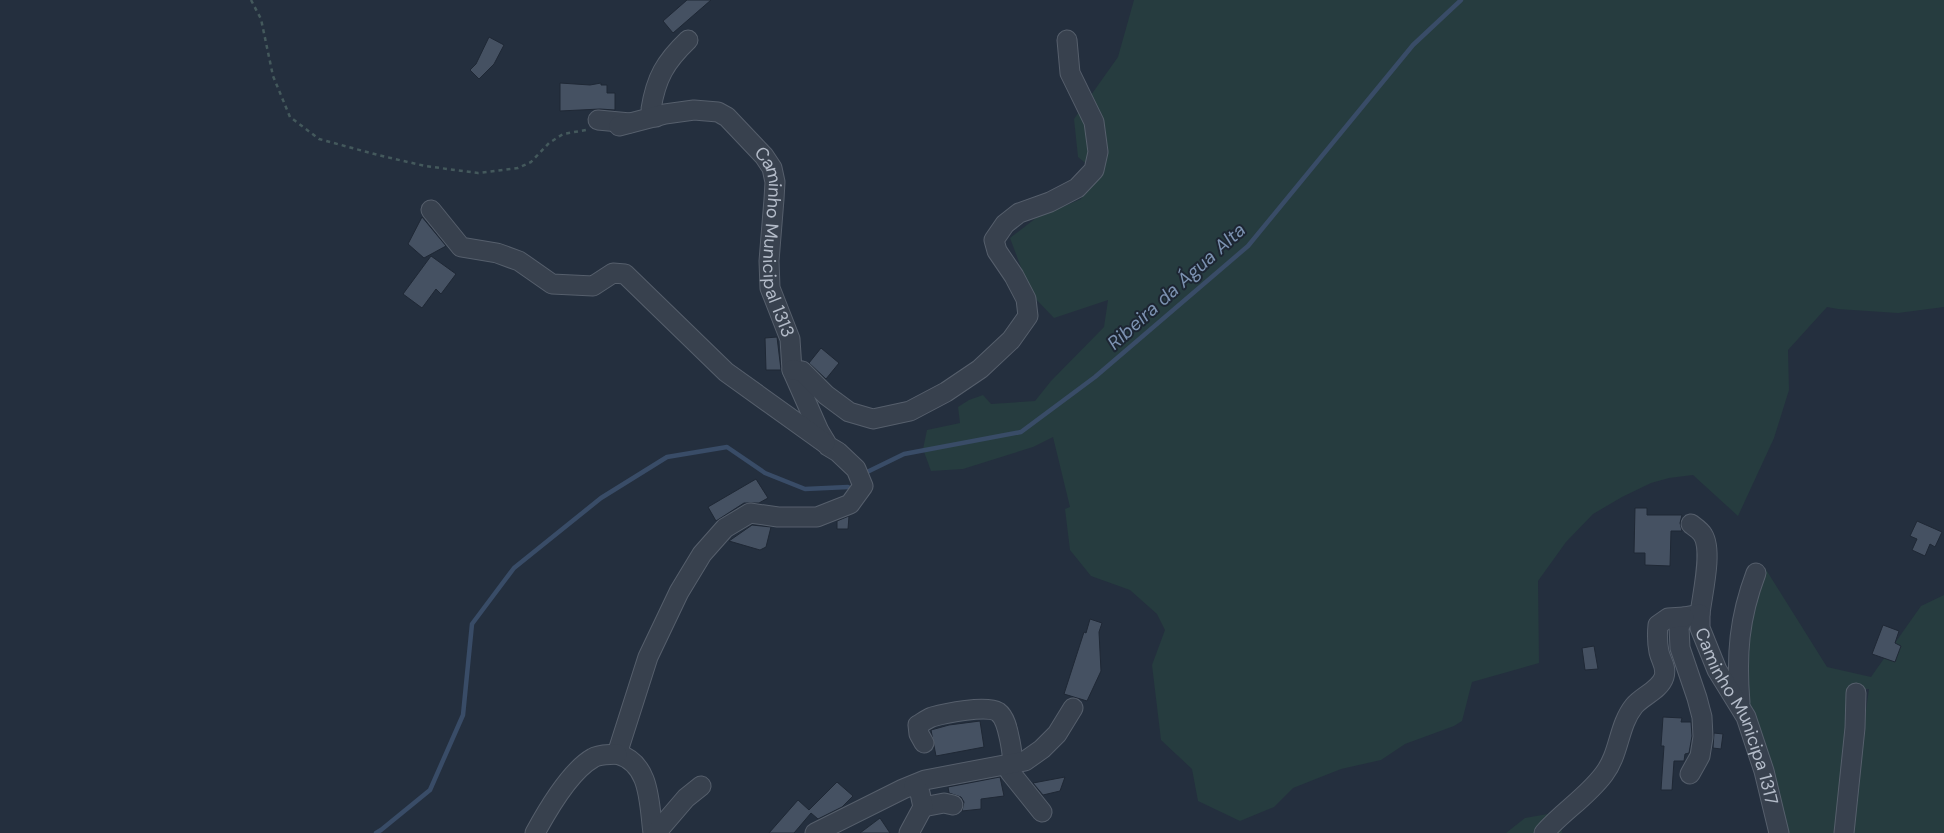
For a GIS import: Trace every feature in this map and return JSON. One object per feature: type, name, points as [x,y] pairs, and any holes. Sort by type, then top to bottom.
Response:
[{"type":"street","points":[[656,117],[651,109],[653,91],[659,75],[671,57],[688,40]]},
{"type":"street","points":[[792,370],[802,371],[826,395],[849,412],[873,419],[910,410],[946,392],[980,369],[1011,340],[1028,316],[1026,299],[1014,276],[996,251],[994,240],[1005,224],[1018,213],[1050,202],[1077,188],[1094,170],[1098,152],[1094,122],[1070,73],[1066,40]]},
{"type":"street","name":"Caminho Municipal 1313","points":[[594,125],[625,124],[694,110],[718,112],[728,117],[764,156],[772,168],[774,182],[769,261],[770,288],[790,339],[792,370],[819,431],[828,446],[838,452],[856,469],[863,486],[850,504],[817,517],[778,517],[750,513],[725,528],[702,554],[679,592],[648,657],[617,754]]},
{"type":"street","points":[[431,210],[461,247],[497,253],[519,261],[552,284],[593,286],[612,273],[625,274],[726,372],[828,446]]},
{"type":"street","points":[[1544,833],[1562,813],[1603,775],[1614,757],[1622,732],[1623,722],[1635,704],[1663,679],[1666,669],[1660,654],[1657,638],[1658,625],[1668,618],[1692,616],[1708,566],[1704,535],[1691,524]]},
{"type":"street","points":[[1740,706],[1738,650],[1745,604],[1756,573]]},
{"type":"street","name":"Caminho Municipa 1317","points":[[1690,774],[1700,756],[1704,736],[1702,717],[1690,674],[1680,648],[1679,627],[1692,616],[1700,628],[1717,670],[1746,717],[1764,772],[1780,833]]},
{"type":"street","points":[[1844,833],[1850,792],[1856,693]]},
{"type":"street","points":[[909,833],[925,780],[1025,761],[1042,749],[1057,734],[1073,708]]},
{"type":"street","points":[[924,742],[918,734],[918,725],[930,718],[954,712],[984,710],[998,712],[1006,726],[1013,762],[1010,772],[1042,812]]},
{"type":"street","points":[[535,833],[547,811],[569,780],[594,757],[617,754],[627,756],[642,771],[655,833]]},
{"type":"street","points":[[655,833],[686,798],[701,786]]},
{"type":"street","points":[[883,811],[910,795],[919,795],[953,805]]},
{"type":"street","points":[[815,833],[919,795]]},
{"type":"path","points":[[251,0],[261,20],[273,76],[290,117],[319,139],[425,166],[478,173],[518,168],[531,162],[549,143],[563,134],[594,125]]},
{"type":"green space","points":[[1134,0],[1944,0],[1944,307],[1898,313],[1827,307],[1788,350],[1789,390],[1774,438],[1738,516],[1693,475],[1669,478],[1651,483],[1593,514],[1566,542],[1538,581],[1539,663],[1472,682],[1462,721],[1454,726],[1405,744],[1381,760],[1341,769],[1293,788],[1274,807],[1240,821],[1198,801],[1192,769],[1161,740],[1152,665],[1165,630],[1157,614],[1130,590],[1091,576],[1070,550],[1065,509],[1070,507],[1053,437],[1033,447],[963,469],[931,471],[923,449],[927,430],[960,423],[958,407],[969,400],[983,395],[991,404],[1035,401],[1051,381],[1104,327],[1108,300],[1054,318],[1031,294],[1010,238],[1036,218],[1081,199],[1095,171],[1078,157],[1074,119],[1118,57]]},
{"type":"green space","points":[[1765,568],[1827,667],[1871,677],[1921,606],[1944,595],[1944,833],[1849,833],[1869,689],[1850,690],[1840,833],[1774,833],[1764,786],[1741,730],[1728,685],[1756,586]]},
{"type":"green space","points":[[1559,812],[1562,833],[1506,833],[1525,818]]},
{"type":"building","points":[[687,0],[711,0],[673,33],[663,21]]},
{"type":"building","points":[[489,37],[504,45],[494,64],[479,79],[470,70],[476,64]]},
{"type":"building","points":[[560,83],[590,85],[601,83],[601,85],[607,85],[607,93],[615,93],[615,110],[560,111]]},
{"type":"building","points":[[422,217],[446,246],[424,258],[408,244]]},
{"type":"building","points":[[431,256],[456,274],[441,294],[436,289],[422,308],[403,294]]},
{"type":"building","points":[[777,337],[781,370],[766,370],[765,338]]},
{"type":"building","points":[[821,348],[839,363],[826,379],[809,363]]},
{"type":"building","points":[[756,479],[768,498],[759,503],[744,503],[716,521],[708,507]]},
{"type":"building","points":[[1635,508],[1647,508],[1647,515],[1682,515],[1680,523],[1682,531],[1671,531],[1670,566],[1645,565],[1645,553],[1634,553]]},
{"type":"building","points":[[849,516],[848,529],[837,529],[837,521]]},
{"type":"building","points":[[1917,521],[1942,532],[1935,547],[1930,544],[1925,556],[1912,550],[1917,539],[1910,536]]},
{"type":"building","points":[[752,525],[771,527],[766,547],[760,550],[729,541]]},
{"type":"building","points":[[1090,619],[1102,623],[1099,632],[1101,671],[1087,701],[1064,694]]},
{"type":"building","points":[[1883,625],[1899,631],[1895,643],[1901,646],[1895,662],[1872,654]]},
{"type":"building","points":[[1594,646],[1598,669],[1585,670],[1582,648]]},
{"type":"building","points":[[1663,717],[1682,718],[1681,722],[1691,722],[1692,736],[1689,753],[1685,754],[1684,761],[1674,761],[1672,790],[1661,790],[1664,746],[1661,746]]},
{"type":"building","points":[[980,721],[984,747],[936,756],[931,730],[949,725]]},
{"type":"building","points":[[1714,733],[1723,734],[1721,749],[1713,748]]},
{"type":"building","points":[[1000,777],[1004,796],[981,799],[981,809],[962,811],[964,802],[961,797],[949,793],[948,787]]},
{"type":"building","points":[[1065,777],[1060,791],[1043,795],[1033,783]]},
{"type":"building","points":[[837,782],[853,796],[842,807],[818,819],[811,813],[794,833],[769,833],[798,800],[809,810]]},
{"type":"building","points":[[880,818],[890,833],[860,833]]},
{"type":"waterway","name":"Ribeira da Água Alta","points":[[865,473],[904,454],[1021,432],[1095,377],[1248,246],[1413,45],[1461,0]]},
{"type":"waterway","name":"Ribeira da Água Alta","points":[[376,833],[430,790],[463,715],[472,624],[514,568],[601,498],[667,457],[727,447],[765,473],[805,489],[848,487]]}]
